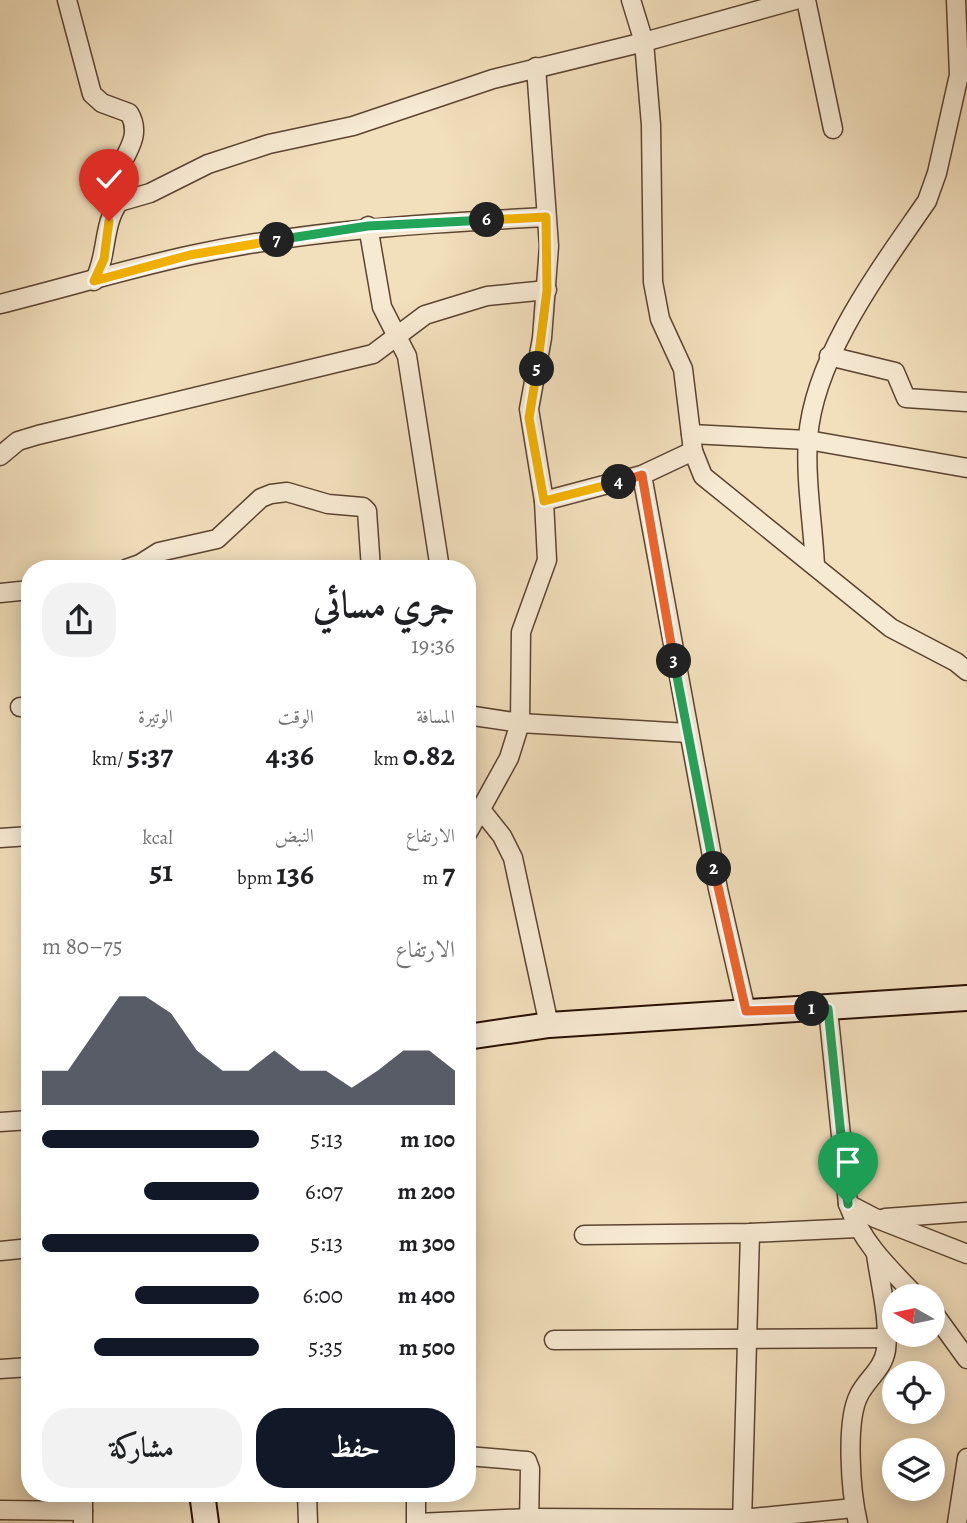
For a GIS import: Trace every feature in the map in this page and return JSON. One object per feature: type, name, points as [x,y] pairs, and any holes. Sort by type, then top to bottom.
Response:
[{"type":"street","points":[[67,0],[92,94],[102,103],[129,113],[134,126],[134,139],[114,180],[124,200]]},
{"type":"street","points":[[631,0],[644,42],[651,124],[653,282],[660,319],[683,369],[692,442],[703,475],[712,486],[891,628],[956,662],[967,671]]},
{"type":"street","points":[[94,281],[104,259],[113,210],[124,200],[150,193],[208,164],[269,144],[353,126],[457,89],[644,42],[795,0]]},
{"type":"street","points":[[806,0],[833,128]]},
{"type":"street","points":[[815,566],[808,440],[817,392],[829,356],[927,201],[937,173],[960,104],[961,59],[956,0]]},
{"type":"street","points":[[476,820],[509,758],[520,723],[519,640],[547,560],[544,501],[528,409],[541,351],[547,290],[546,217],[536,67]]},
{"type":"street","points":[[0,304],[190,255],[368,226],[546,217]]},
{"type":"street","points":[[368,226],[382,307],[407,356],[439,560]]},
{"type":"street","points":[[0,456],[18,441],[38,435],[373,354],[425,315],[487,296],[547,290]]},
{"type":"street","points":[[829,356],[895,372],[906,398],[967,402]]},
{"type":"street","points":[[544,501],[642,475],[692,442],[808,440],[967,468]]},
{"type":"street","points":[[642,475],[718,889],[746,1011]]},
{"type":"street","points":[[147,560],[159,552],[217,539],[261,498],[287,492],[328,504],[363,507],[367,511],[370,560]]},
{"type":"street","points":[[0,593],[21,591]]},
{"type":"street","points":[[476,716],[520,723],[688,733]]},
{"type":"street","points":[[482,811],[502,836],[513,858],[549,1025]]},
{"type":"street","points":[[0,838],[21,837]]},
{"type":"street","points":[[476,1036],[549,1025],[967,998]]},
{"type":"street","points":[[828,1009],[848,1204],[857,1228],[876,1254],[905,1284]]},
{"type":"street","points":[[0,1122],[21,1121]]},
{"type":"street","points":[[848,1204],[875,1218],[967,1254]]},
{"type":"street","points":[[875,1218],[967,1212]]},
{"type":"street","points":[[584,1235],[750,1233],[857,1228]]},
{"type":"street","points":[[742,1521],[750,1233]]},
{"type":"street","points":[[0,1251],[21,1249]]},
{"type":"street","points":[[876,1254],[882,1300]]},
{"type":"street","points":[[945,1322],[967,1334]]},
{"type":"street","points":[[945,1328],[967,1359]]},
{"type":"street","points":[[554,1340],[882,1338]]},
{"type":"street","points":[[416,1502],[416,1523],[742,1521],[856,1515],[852,1431],[856,1404],[884,1359],[886,1348]]},
{"type":"street","points":[[0,1369],[21,1368]]},
{"type":"street","points":[[476,1457],[527,1461],[530,1469],[529,1521]]},
{"type":"street","points":[[957,1523],[967,1458]]},
{"type":"street","points":[[203,1502],[205,1523]]},
{"type":"street","points":[[307,1502],[307,1523]]},
{"type":"street","points":[[0,1510],[83,1517]]},
{"type":"route","points":[[109,221],[104,259],[94,281],[190,255],[368,226],[546,217],[549,246],[547,290],[541,351],[528,409],[544,501],[642,475],[678,683],[718,889],[746,1011],[828,1009],[848,1204]]}]
